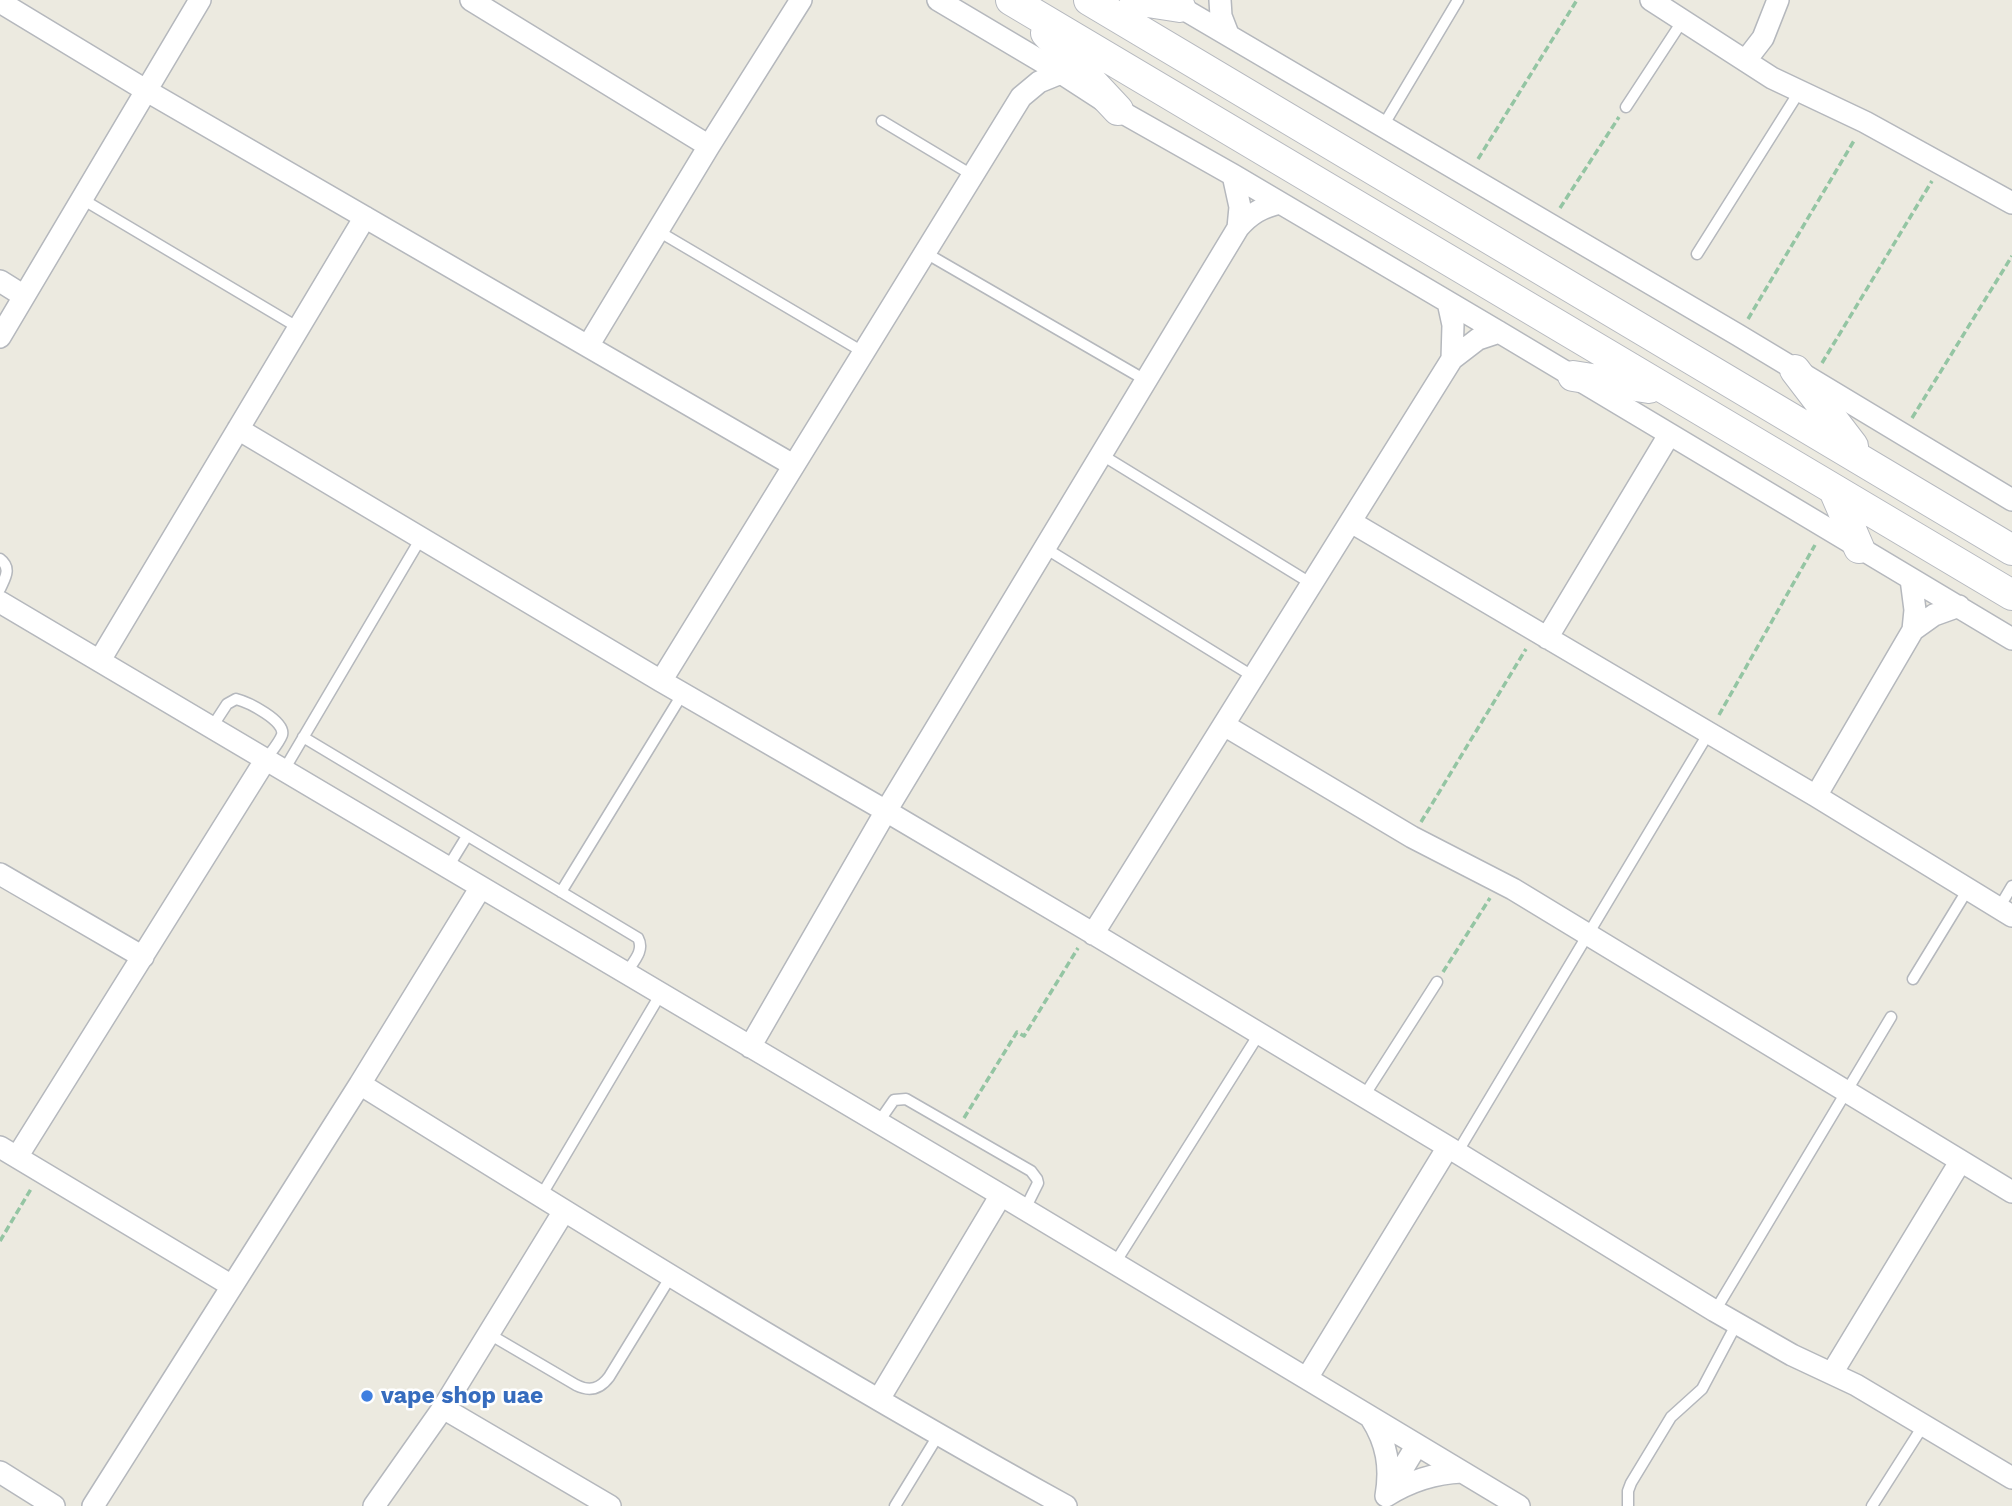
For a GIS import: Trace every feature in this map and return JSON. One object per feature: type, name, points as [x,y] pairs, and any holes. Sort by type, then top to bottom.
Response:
[{"type":"main road","points":[[1089,0],[2012,550]]},
{"type":"main road","points":[[1135,0],[1182,2]]},
{"type":"main road","points":[[1016,3],[1118,110]]},
{"type":"main road","points":[[1016,3],[2012,595]]},
{"type":"main road","points":[[1804,375],[1864,460]]},
{"type":"main road","points":[[1573,376],[1666,390]]},
{"type":"main road","points":[[1834,490],[1858,548]]},
{"type":"street","points":[[0,337],[200,0]]},
{"type":"street","points":[[471,0],[709,146]]},
{"type":"street","points":[[588,346],[801,0]]},
{"type":"street","points":[[938,0],[1118,110],[1499,332],[2012,639]]},
{"type":"street","points":[[1220,0],[1221,16],[1228,34]]},
{"type":"street","points":[[1651,0],[1772,78],[1865,122],[2012,203]]},
{"type":"street","points":[[1746,61],[1763,38],[1778,0]]},
{"type":"street","points":[[0,2],[147,91],[793,465]]},
{"type":"street","points":[[1182,2],[1228,34],[2012,500]]},
{"type":"street","points":[[1021,97],[1026,52]]},
{"type":"street","points":[[661,681],[1021,97],[1039,82],[1060,73]]},
{"type":"street","points":[[1233,175],[1240,207],[1238,228]]},
{"type":"street","points":[[750,1047],[887,811],[1238,228],[1261,208],[1280,203]]},
{"type":"street","points":[[100,660],[365,217]]},
{"type":"street","points":[[0,281],[24,296]]},
{"type":"street","points":[[1448,302],[1453,325],[1452,359]]},
{"type":"street","points":[[1091,932],[1224,725],[1452,359],[1469,345],[1499,332]]},
{"type":"street","points":[[238,429],[661,681],[1091,932],[1715,1311],[1792,1355],[1832,1373],[2012,1478]]},
{"type":"street","points":[[1542,635],[1670,435]]},
{"type":"street","points":[[1351,522],[1816,796],[2006,912]]},
{"type":"street","points":[[1911,579],[1913,630]]},
{"type":"street","points":[[0,602],[1025,1209],[1519,1506]]},
{"type":"street","points":[[1816,796],[1913,630],[1934,615],[1959,606]]},
{"type":"street","points":[[1224,725],[1412,837],[1500,882],[2012,1192]]},
{"type":"street","points":[[232,1286],[8,1152],[275,765]]},
{"type":"street","points":[[0,874],[143,957]]},
{"type":"street","points":[[93,1506],[360,1084],[481,887]]},
{"type":"street","points":[[360,1084],[671,1276],[1054,1503]]},
{"type":"street","points":[[1307,1378],[1453,1150]]},
{"type":"street","points":[[1832,1373],[1961,1162]]},
{"type":"street","points":[[879,1399],[1001,1195]]},
{"type":"street","points":[[374,1506],[443,1408],[564,1211]]},
{"type":"street","points":[[443,1408],[610,1506]]},
{"type":"street","points":[[1370,1416],[1385,1446],[1389,1479],[1383,1501]]},
{"type":"street","points":[[1383,1501],[1417,1445]]},
{"type":"street","points":[[0,1472],[54,1506]]},
{"type":"street","points":[[1383,1501],[1422,1478],[1462,1472]]},
{"type":"lane","points":[[1383,126],[1458,0]]},
{"type":"lane","points":[[1626,107],[1683,20]]},
{"type":"lane","points":[[1697,254],[1799,92]]},
{"type":"lane","points":[[882,121],[972,175]]},
{"type":"lane","points":[[82,198],[299,328]]},
{"type":"lane","points":[[658,231],[863,352]]},
{"type":"lane","points":[[924,252],[1147,381]]},
{"type":"lane","points":[[1102,455],[1312,584]]},
{"type":"lane","points":[[275,765],[303,737],[421,538]]},
{"type":"lane","points":[[1045,548],[1254,677]]},
{"type":"lane","points":[[0,559],[7,566],[7,571],[0,589]]},
{"type":"lane","points":[[561,892],[682,693]]},
{"type":"lane","points":[[212,727],[227,704],[236,699],[274,719],[281,726],[282,735],[275,765]]},
{"type":"lane","points":[[1453,1150],[1588,935],[1708,734]]},
{"type":"lane","points":[[303,737],[638,938],[640,951],[626,973]]},
{"type":"lane","points":[[447,867],[467,836]]},
{"type":"lane","points":[[2006,912],[2012,886]]},
{"type":"lane","points":[[1913,979],[1968,889]]},
{"type":"lane","points":[[1364,1096],[1437,982]]},
{"type":"lane","points":[[541,1196],[660,995]]},
{"type":"lane","points":[[1715,1311],[1891,1017]]},
{"type":"lane","points":[[1115,1264],[1259,1034]]},
{"type":"lane","points":[[878,1123],[894,1100],[906,1099],[1035,1174],[1038,1183],[1025,1209]]},
{"type":"lane","points":[[489,1334],[576,1385],[584,1389],[594,1389],[603,1385],[609,1377],[671,1276]]},
{"type":"lane","points":[[1628,1506],[1631,1483],[1671,1417],[1702,1389],[1737,1323]]},
{"type":"lane","points":[[1872,1506],[1923,1426]]},
{"type":"lane","points":[[895,1506],[939,1434]]},
{"type":"path","points":[[1468,176],[1577,0]]},
{"type":"path","points":[[1549,224],[1626,107]]},
{"type":"path","points":[[1738,335],[1865,122]]},
{"type":"path","points":[[1804,375],[1943,163]]},
{"type":"path","points":[[1902,434],[2012,256]]},
{"type":"path","points":[[1708,734],[1825,528]]},
{"type":"path","points":[[1412,837],[1542,635]]},
{"type":"path","points":[[1437,982],[1500,882]]},
{"type":"path","points":[[958,1129],[1017,1032],[1024,1036],[1091,932]]},
{"type":"path","points":[[0,1241],[41,1172]]},
{"type":"place","name":"vape shop uae","points":[[367,1396]]}]
